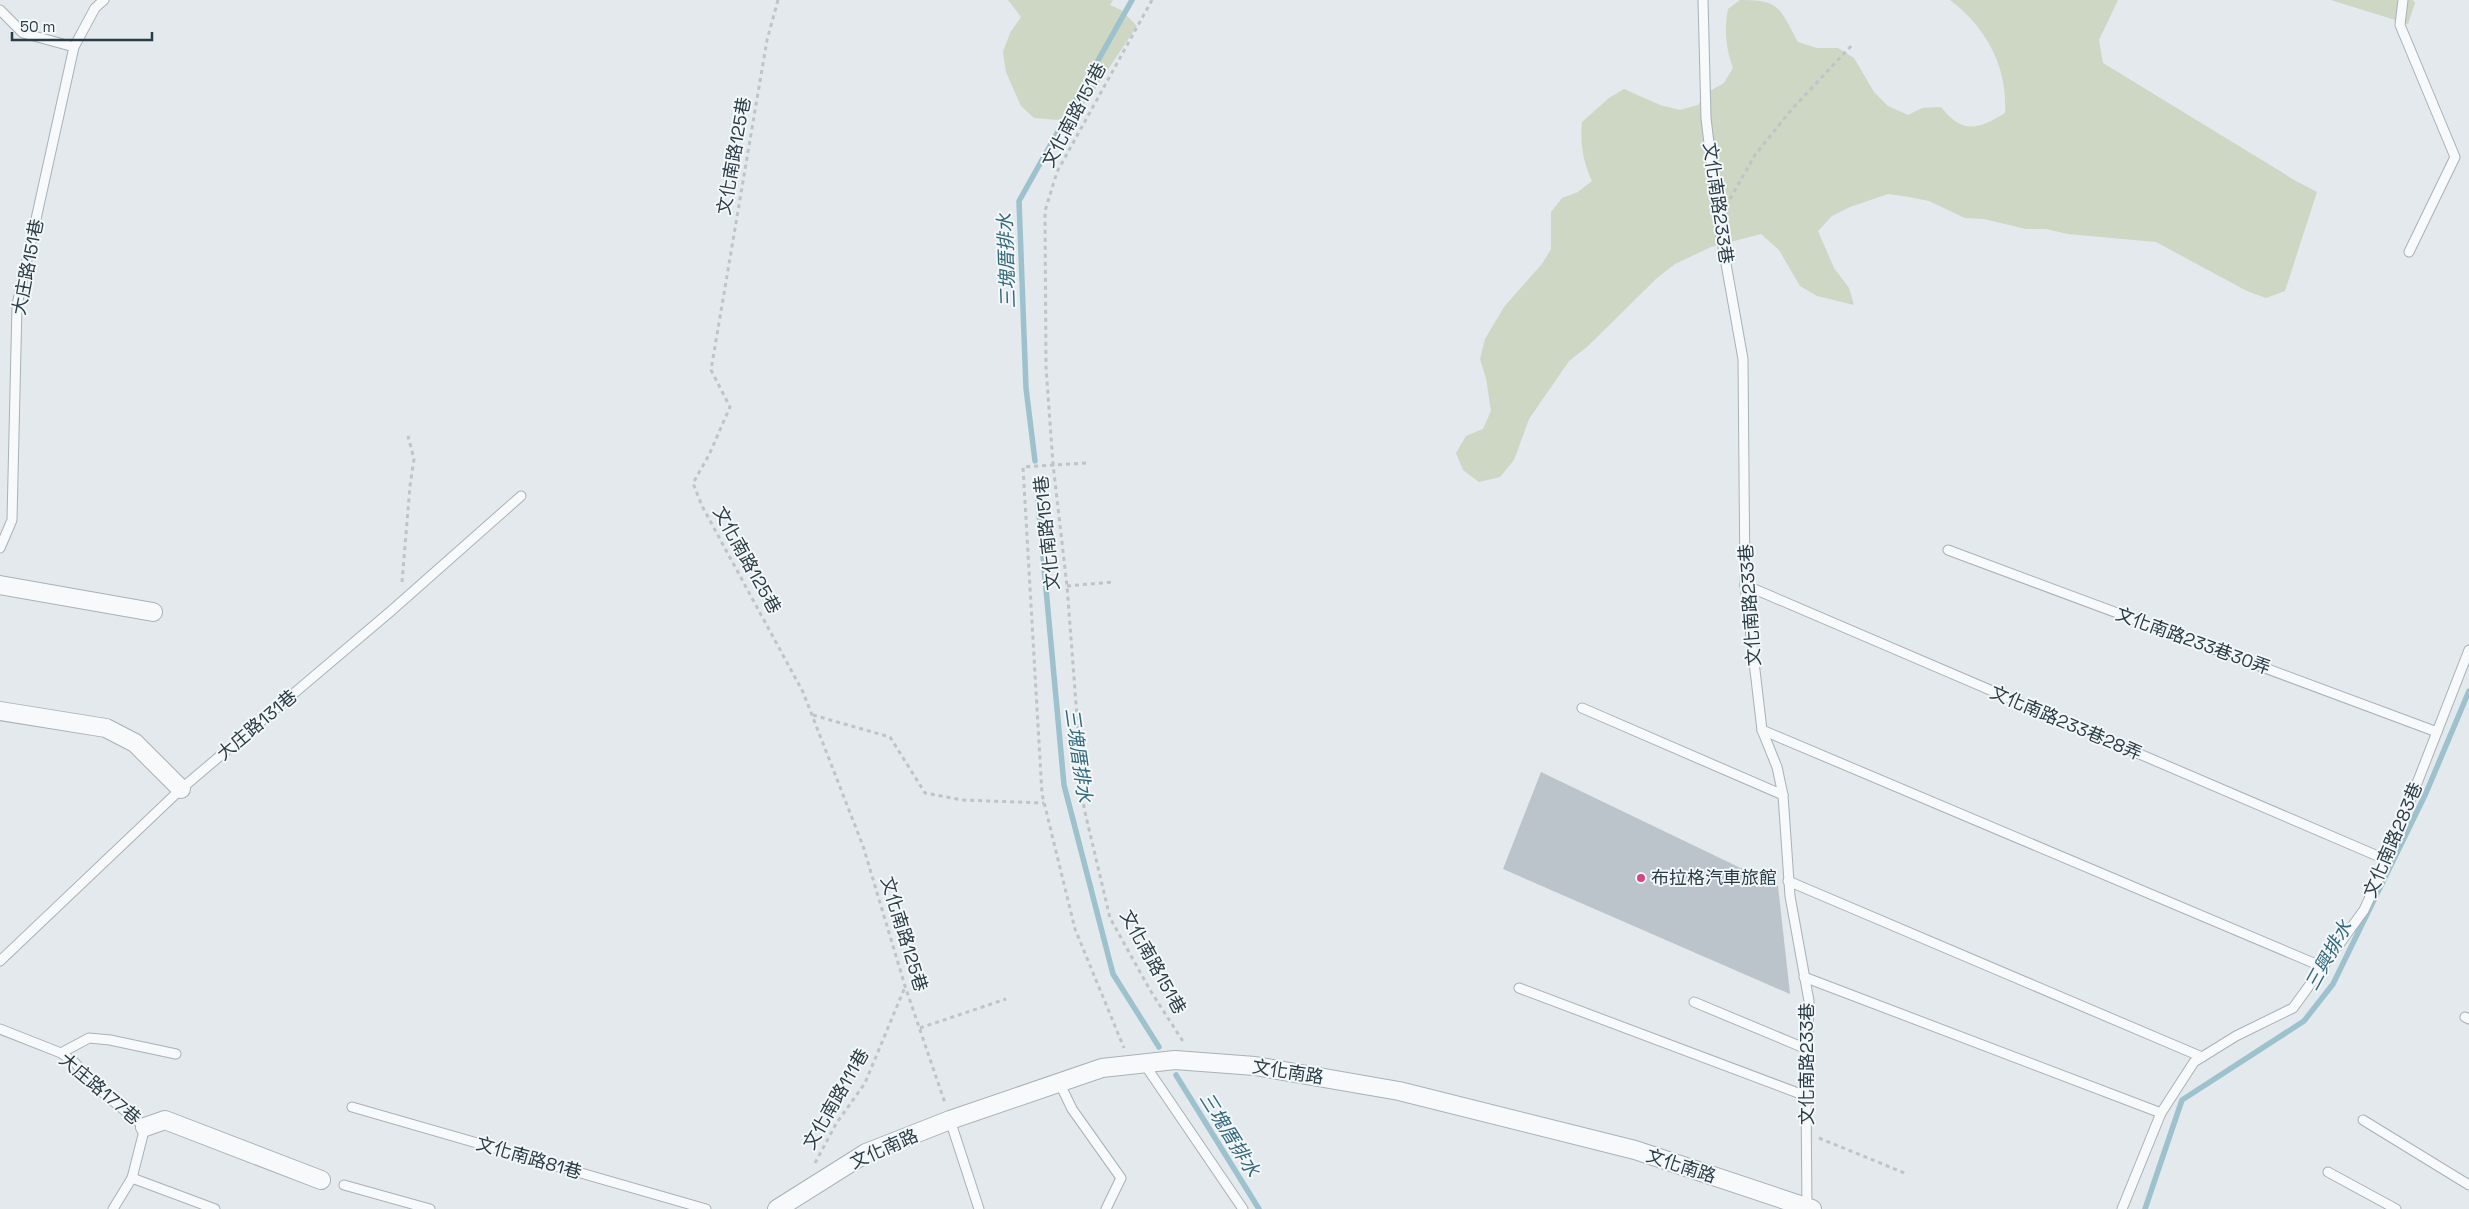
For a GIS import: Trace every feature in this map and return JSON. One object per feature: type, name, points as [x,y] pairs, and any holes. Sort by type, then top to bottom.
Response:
[{"type":"street","points":[[0,585],[153,612]]},
{"type":"street","points":[[0,710],[106,728],[135,743],[181,789]]},
{"type":"street","name":"文化南路","points":[[776,1209],[796,1202],[866,1153],[950,1120],[1102,1068],[1176,1060],[1255,1066],[1399,1091],[1636,1150],[1809,1208]]},
{"type":"street","points":[[145,1127],[165,1120],[321,1180]]},
{"type":"lane","name":"大庄路151巷","points":[[0,548],[12,520],[17,306],[74,47],[95,8],[104,0]]},
{"type":"lane","name":"文化南路233巷","points":[[1703,0],[1706,118],[1718,219],[1743,359],[1745,586],[1762,730],[1777,767],[1783,795],[1788,881],[1809,1001],[1809,1050],[1806,1096],[1809,1208]]},
{"type":"lane","points":[[2403,0],[2400,25],[2455,157],[2409,252]]},
{"type":"lane","points":[[0,10],[23,33],[74,47]]},
{"type":"lane","name":"大庄路131巷","points":[[0,961],[181,789],[391,611],[520,496]]},
{"type":"lane","name":"文化南路233巷30弄","points":[[1948,550],[2437,732]]},
{"type":"lane","name":"文化南路233巷28弄","points":[[1745,586],[2387,860]]},
{"type":"lane","name":"文化南路283巷","points":[[2122,1209],[2161,1113],[2194,1062],[2236,1036],[2293,1008],[2364,910],[2387,860],[2469,650]]},
{"type":"lane","points":[[1582,708],[1783,795]]},
{"type":"lane","points":[[1762,730],[2323,967]]},
{"type":"lane","points":[[1788,881],[2202,1057]]},
{"type":"lane","points":[[1804,976],[2161,1113]]},
{"type":"lane","points":[[1519,988],[1806,1096]]},
{"type":"lane","points":[[1694,1002],[1809,1050]]},
{"type":"lane","name":"大庄路177巷","points":[[0,1029],[61,1053],[75,1064],[102,1092],[145,1127],[132,1178],[113,1209]]},
{"type":"lane","points":[[61,1053],[89,1038],[110,1040],[176,1054]]},
{"type":"lane","points":[[1138,1065],[1244,1209]]},
{"type":"lane","points":[[1059,1082],[1072,1109],[1121,1178],[1106,1209]]},
{"type":"lane","name":"文化南路81巷","points":[[352,1107],[706,1209]]},
{"type":"lane","points":[[950,1120],[979,1209]]},
{"type":"lane","points":[[2364,1120],[2469,1185]]},
{"type":"lane","points":[[2328,1172],[2396,1209]]},
{"type":"lane","points":[[132,1178],[215,1209]]},
{"type":"lane","points":[[344,1185],[430,1209]]},
{"type":"path","name":"文化南路125巷","points":[[778,0],[768,40],[711,370],[730,407],[709,455],[693,483],[702,506],[803,692],[862,846],[905,986],[950,1120]]},
{"type":"path","name":"文化南路151巷","points":[[1152,0],[1057,172],[1045,211],[1046,367],[1053,464],[1067,586],[1084,808],[1110,918],[1150,990],[1197,1062]]},
{"type":"path","points":[[1718,219],[1755,155],[1792,109],[1852,45]]},
{"type":"path","points":[[391,611],[403,579],[410,486],[414,459],[408,436]]},
{"type":"path","points":[[1086,463],[1023,467],[1044,803],[1075,929],[1138,1065]]},
{"type":"path","points":[[1067,586],[1113,582]]},
{"type":"path","points":[[812,715],[890,737],[925,793],[962,800],[1044,803]]},
{"type":"path","name":"文化南路111巷","points":[[811,1170],[836,1124],[865,1083],[905,986]]},
{"type":"path","points":[[920,1028],[1006,999]]},
{"type":"path","points":[[1806,1133],[1907,1174]]},
{"type":"green space","points":[[1008,0],[1113,0],[1110,5],[1121,10],[1137,26],[1089,98],[1075,113],[1058,120],[1034,118],[1021,106],[1006,72],[1003,52],[1010,33],[1021,17]]},
{"type":"green space","points":[[1740,0],[1764,2],[1777,8],[1787,21],[1798,42],[1817,48],[1838,48],[1854,58],[1874,92],[1888,106],[1908,115],[1922,108],[1941,107],[1956,122],[1963,125],[1978,126],[2005,113],[2003,80],[1992,49],[1984,35],[1963,11],[1950,0],[2118,0],[2099,40],[2103,63],[2317,192],[2285,291],[2266,298],[2247,291],[2156,242],[2068,234],[2046,229],[2026,229],[1984,219],[1965,218],[1929,201],[1888,194],[1850,207],[1832,216],[1818,231],[1834,268],[1849,288],[1854,305],[1817,296],[1800,286],[1779,250],[1761,234],[1711,247],[1675,264],[1657,278],[1587,347],[1569,361],[1529,419],[1514,460],[1500,477],[1479,482],[1463,470],[1456,453],[1466,436],[1483,429],[1491,411],[1486,378],[1480,359],[1485,339],[1504,307],[1542,264],[1551,249],[1551,212],[1562,198],[1578,192],[1592,181],[1583,152],[1581,138],[1582,122],[1609,98],[1624,89],[1660,105],[1680,110],[1698,105],[1708,92],[1724,83],[1733,68],[1726,39],[1726,25],[1728,9]]},
{"type":"green space","points":[[2331,0],[2413,0],[2415,3],[2408,24]]},
{"type":"building","name":"布拉格汽車旅館","points":[[1541,772],[1778,886],[1790,994],[1503,869]]},
{"type":"waterway","name":"三塊厝排水","points":[[1035,461],[1026,388],[1019,201],[1132,0]]},
{"type":"waterway","name":"三塊厝排水","points":[[1036,480],[1064,785],[1113,974],[1159,1047]]},
{"type":"waterway","name":"三興排水","points":[[2145,1209],[2182,1100],[2304,1021],[2333,984],[2426,793],[2469,691]]},
{"type":"waterway","name":"三塊厝排水","points":[[1176,1075],[1259,1209]]},
{"type":"place","name":"布拉格汽車旅館","points":[[1641,878]]}]
